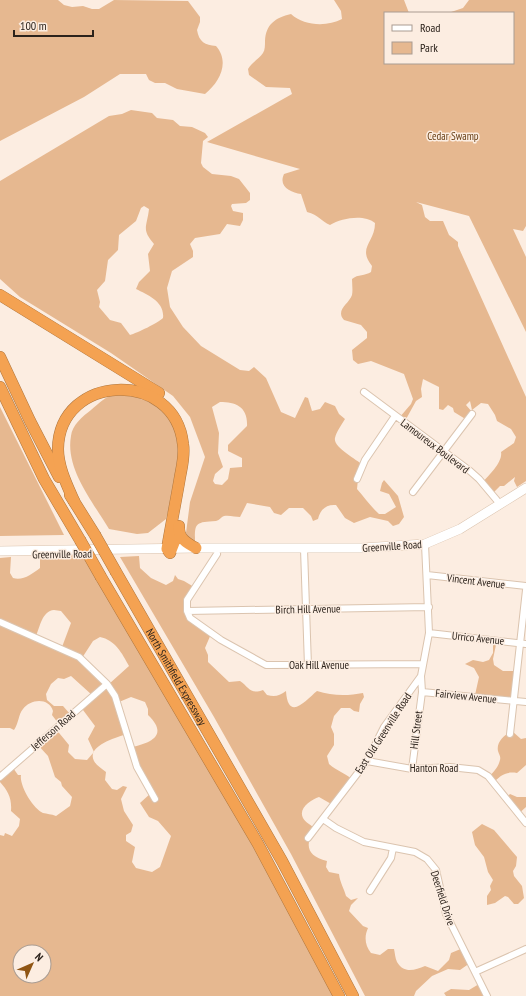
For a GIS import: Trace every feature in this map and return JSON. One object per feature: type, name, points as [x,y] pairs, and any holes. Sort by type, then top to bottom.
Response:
[{"type":"highway","points":[[0,295],[164,397],[176,409],[186,426],[190,449],[179,530],[168,547]]},
{"type":"highway","name":"North Smithfield Expressway","points":[[0,357],[43,447],[282,861],[353,996]]},
{"type":"highway","name":"North Smithfield Expressway","points":[[0,387],[44,479],[258,844],[339,996]]},
{"type":"highway","points":[[74,501],[63,475],[59,458],[59,442],[64,423],[76,407],[97,393],[116,389],[139,392],[157,400],[170,413],[179,429],[184,456],[168,547]]},
{"type":"highway","points":[[0,401],[21,433]]},
{"type":"highway","points":[[179,530],[183,539],[196,548]]},
{"type":"main road","name":"Greenville Road","points":[[0,551],[168,547],[304,549],[362,548],[425,544],[460,529],[526,488]]},
{"type":"main road","name":"Greenville Road","points":[[0,555],[168,547],[217,554],[267,549]]},
{"type":"street","name":"Lamoureux Boulevard","points":[[364,392],[479,479],[500,504]]},
{"type":"street","points":[[412,492],[472,414]]},
{"type":"street","points":[[357,479],[365,460],[395,416]]},
{"type":"street","name":"East Old Greenville Road","points":[[308,838],[367,761],[384,727],[421,676],[429,633],[425,544]]},
{"type":"street","points":[[304,549],[308,666]]},
{"type":"street","points":[[187,611],[186,603],[188,596],[217,554]]},
{"type":"street","name":"Vincent Avenue","points":[[427,575],[526,586]]},
{"type":"street","points":[[510,734],[513,701],[523,643],[526,590]]},
{"type":"street","name":"Birch Hill Avenue","points":[[187,611],[429,607]]},
{"type":"street","name":"Oak Hill Avenue","points":[[187,611],[194,622],[221,640],[266,665],[308,666],[423,664]]},
{"type":"street","points":[[0,622],[79,658],[107,684],[115,696],[137,767],[155,799]]},
{"type":"street","name":"Urrico Avenue","points":[[429,633],[523,643]]},
{"type":"street","name":"Fairview Avenue","points":[[421,676],[422,692],[526,702]]},
{"type":"street","name":"Jefferson Road","points":[[0,777],[107,684]]},
{"type":"street","name":"Hill Street","points":[[412,769],[422,692]]},
{"type":"street","name":"Hanton Road","points":[[367,761],[412,769],[450,767],[484,773],[526,823]]},
{"type":"street","name":"Deerfield Drive","points":[[323,819],[336,828],[364,842],[415,852],[427,859],[436,870],[446,914],[487,996]]},
{"type":"street","points":[[370,890],[391,858],[393,848]]},
{"type":"street","points":[[475,972],[526,949]]},
{"type":"green space","points":[[0,0],[58,0],[64,5],[72,7],[83,6],[92,9],[99,9],[114,0],[188,1],[200,17],[197,30],[199,37],[206,44],[216,46],[220,52],[223,65],[219,78],[205,94],[177,89],[165,83],[155,83],[149,80],[146,74],[120,74],[84,97],[0,141]]},
{"type":"green space","name":"Cedar Swamp","points":[[334,0],[404,0],[409,12],[384,12],[384,64],[514,64],[514,12],[451,12],[463,8],[469,0],[526,0],[526,226],[523,231],[513,229],[526,257],[526,332],[469,216],[416,202],[422,205],[425,217],[430,221],[443,221],[449,235],[458,242],[458,246],[526,397],[526,481],[517,487],[514,481],[515,477],[504,486],[500,486],[493,493],[483,482],[498,464],[501,452],[514,443],[516,437],[511,429],[497,421],[488,404],[481,403],[472,410],[470,401],[466,405],[472,412],[467,420],[454,412],[453,408],[448,405],[443,410],[439,409],[439,387],[423,379],[421,389],[422,397],[416,401],[405,421],[399,418],[411,404],[413,399],[404,374],[371,361],[358,364],[353,360],[352,350],[367,338],[367,332],[361,325],[344,320],[341,313],[352,295],[352,279],[371,272],[372,266],[368,260],[366,249],[374,230],[375,223],[370,220],[353,218],[341,220],[330,225],[307,212],[301,194],[293,192],[284,186],[284,174],[300,169],[207,142],[292,94],[290,88],[266,87],[249,75],[248,69],[251,64],[264,52],[267,30],[272,23],[291,14],[302,21],[309,23],[323,24],[336,22],[342,19],[341,11]]},
{"type":"green space","points":[[131,110],[152,113],[157,118],[173,120],[180,126],[192,127],[205,133],[208,137],[203,141],[201,163],[203,167],[212,174],[231,176],[239,179],[250,193],[250,200],[246,203],[232,204],[231,206],[233,211],[243,213],[243,220],[240,226],[227,224],[220,234],[195,238],[190,244],[193,251],[193,257],[172,271],[167,288],[170,307],[183,327],[201,346],[240,370],[249,371],[254,367],[266,378],[281,412],[295,418],[305,397],[308,398],[312,411],[320,409],[325,402],[335,406],[339,414],[345,419],[337,433],[335,441],[341,449],[363,465],[358,479],[357,489],[379,514],[385,514],[396,507],[389,494],[380,491],[384,480],[398,496],[404,517],[399,524],[393,526],[388,521],[370,517],[354,523],[345,518],[336,505],[324,508],[318,519],[313,521],[311,516],[303,508],[289,508],[281,515],[274,513],[270,507],[247,503],[240,517],[224,516],[216,521],[203,522],[199,524],[195,533],[195,546],[193,548],[186,533],[190,502],[205,457],[190,417],[173,396],[111,353],[20,297],[0,279],[0,181],[109,116],[122,114]],"holes":[[[144,206],[149,209],[146,224],[147,235],[154,244],[148,254],[150,271],[139,282],[136,289],[158,303],[163,312],[163,318],[147,328],[130,335],[121,323],[110,320],[99,307],[100,302],[97,290],[105,281],[108,260],[118,250],[119,235],[136,221],[141,208]],[[220,402],[231,403],[240,407],[243,410],[247,420],[247,426],[228,445],[228,451],[242,458],[242,467],[230,468],[228,479],[222,485],[215,484],[213,481],[215,474],[223,467],[218,453],[219,433],[212,407]]]},
{"type":"green space","points":[[111,395],[136,395],[170,414],[181,441],[175,487],[166,519],[148,533],[137,534],[109,529],[82,485],[72,461],[70,448],[73,428],[78,421]]},
{"type":"green space","points":[[0,407],[64,535],[0,536]]},
{"type":"green space","points":[[83,554],[185,729],[191,736],[337,996],[0,996],[0,835],[4,836],[5,833],[12,836],[19,826],[20,819],[11,811],[9,795],[0,782],[0,771],[1,773],[11,765],[18,775],[21,775],[24,790],[35,807],[43,813],[56,816],[70,806],[72,797],[62,786],[61,782],[55,777],[48,756],[37,744],[55,728],[69,745],[68,752],[75,759],[87,760],[94,752],[88,739],[95,726],[80,706],[92,695],[71,676],[64,679],[58,678],[51,684],[46,694],[47,700],[54,706],[63,706],[70,714],[58,723],[52,715],[53,711],[51,706],[48,703],[39,701],[30,703],[23,709],[14,730],[10,728],[0,728],[0,558],[11,557],[10,573],[13,578],[20,579],[34,573],[40,568],[40,556]],"holes":[[[50,611],[61,611],[71,623],[62,647],[36,636],[44,616]],[[100,637],[114,644],[121,652],[129,666],[109,684],[93,666],[82,658],[93,641]],[[131,697],[145,702],[148,709],[148,715],[154,722],[157,728],[157,733],[151,740],[132,747],[151,793],[140,803],[149,817],[158,821],[171,836],[160,867],[152,872],[136,868],[132,862],[135,847],[126,841],[126,835],[131,832],[133,825],[124,811],[121,799],[127,787],[123,786],[117,790],[112,789],[105,780],[106,772],[94,761],[94,751],[104,743],[116,737],[127,734],[119,702]]]},
{"type":"green space","points":[[139,556],[140,568],[151,578],[166,585],[173,581],[175,575],[178,579],[194,587],[189,596],[189,614],[211,634],[205,648],[208,655],[208,662],[229,682],[240,681],[252,691],[255,692],[263,690],[270,696],[277,696],[286,691],[287,701],[290,706],[294,707],[303,703],[317,691],[340,695],[363,693],[364,697],[360,704],[359,712],[350,708],[341,708],[334,716],[331,727],[334,734],[334,745],[327,756],[329,764],[353,780],[333,805],[319,797],[309,802],[302,811],[303,818],[315,828],[309,840],[309,849],[315,856],[327,861],[326,867],[329,872],[339,874],[346,896],[351,900],[358,898],[351,905],[349,911],[363,926],[368,928],[366,941],[367,947],[371,953],[380,955],[388,949],[394,949],[397,962],[406,970],[414,970],[425,966],[438,971],[449,960],[451,953],[463,948],[470,963],[460,970],[448,969],[432,976],[416,991],[414,996],[365,996],[291,854],[214,717],[120,557]]},
{"type":"green space","points":[[497,640],[493,659],[494,665],[503,671],[516,671],[513,699],[475,695],[479,677],[474,668],[465,664],[473,660],[483,662],[489,660],[493,653],[493,641]]},
{"type":"green space","points":[[512,731],[521,739],[526,738],[526,765],[517,773],[503,775],[492,784],[487,778],[495,770],[499,763],[500,757],[498,744],[504,736]]},
{"type":"green space","points":[[510,794],[517,797],[526,797],[526,807],[516,816],[504,800]]},
{"type":"green space","points":[[482,824],[494,830],[517,857],[516,866],[513,871],[514,876],[522,886],[524,898],[518,904],[514,904],[508,897],[505,896],[495,903],[487,905],[487,896],[491,890],[490,886],[493,880],[488,872],[484,857],[475,845],[472,832]]},
{"type":"green space","points":[[479,984],[486,996],[446,996],[444,993],[451,989],[469,990]]}]
